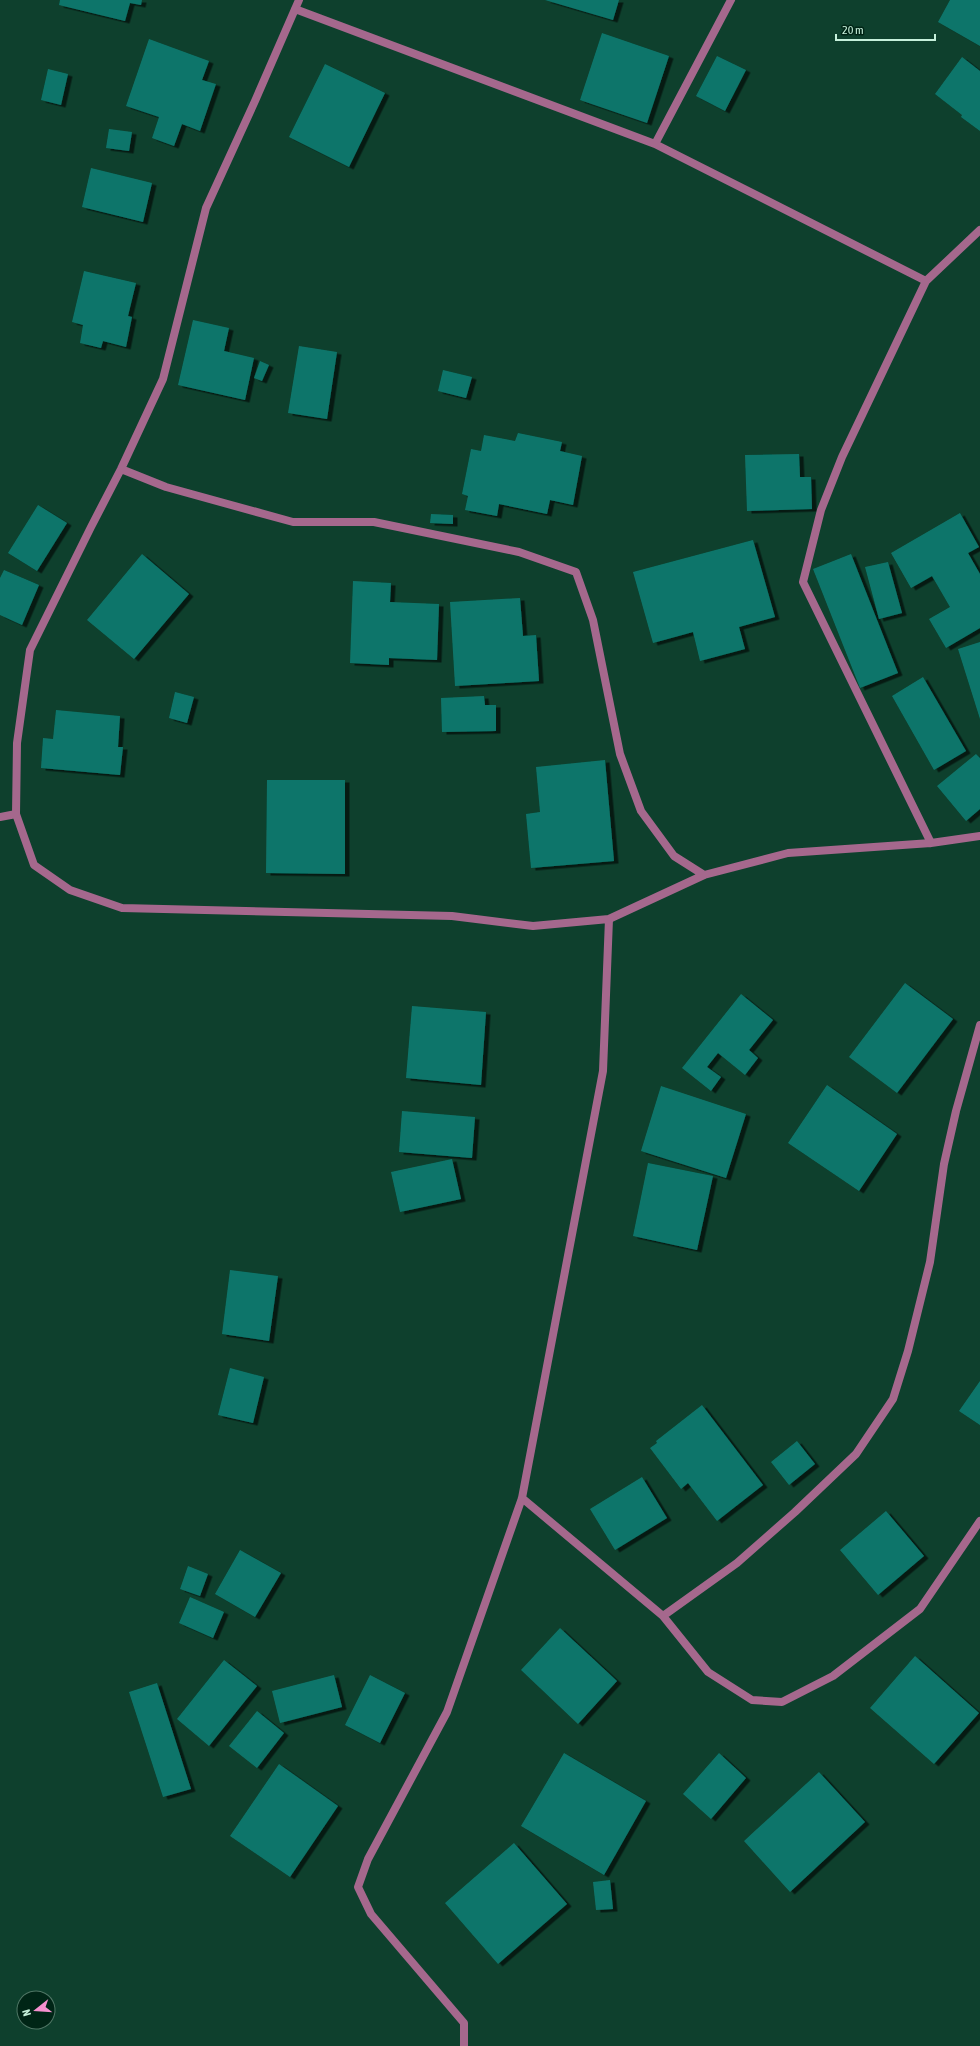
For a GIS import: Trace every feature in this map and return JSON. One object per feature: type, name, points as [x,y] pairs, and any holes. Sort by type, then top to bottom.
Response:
[{"type":"street","points":[[299,0],[206,208],[163,379],[121,469],[30,650],[17,744],[16,814],[34,864],[70,890],[122,908],[452,916],[533,926],[609,919],[704,875],[788,853],[931,843],[980,836]]},
{"type":"street","points":[[655,144],[731,0]]},
{"type":"street","points":[[295,9],[655,144],[926,281]]},
{"type":"street","points":[[931,843],[803,582],[821,510],[839,464],[926,281],[980,230]]},
{"type":"street","points":[[121,469],[166,487],[293,522],[374,522],[519,552],[576,572],[593,620],[620,754],[641,811],[674,856],[704,875]]},
{"type":"street","points":[[0,817],[16,814]]},
{"type":"street","points":[[464,2046],[464,2024],[371,1914],[358,1887],[368,1859],[447,1712],[522,1498],[603,1071],[609,919]]},
{"type":"street","points":[[663,1616],[737,1562],[795,1512],[856,1454],[893,1399],[908,1351],[930,1262],[944,1164],[956,1111],[980,1025]]},
{"type":"street","points":[[522,1498],[663,1616],[708,1672],[752,1700],[782,1702],[833,1676],[920,1609],[980,1521]]},
{"type":"building","points":[[60,0],[142,0],[141,5],[130,3],[125,21],[59,5]]},
{"type":"building","points":[[545,0],[619,0],[613,20]]},
{"type":"building","points":[[950,0],[980,0],[980,46],[938,22]]},
{"type":"building","points":[[602,33],[669,56],[647,123],[580,100]]},
{"type":"building","points":[[149,39],[209,61],[202,80],[216,84],[200,131],[182,124],[174,146],[152,138],[159,117],[126,106]]},
{"type":"building","points":[[717,56],[746,70],[725,111],[696,96]]},
{"type":"building","points":[[962,57],[980,71],[980,131],[961,117],[962,115],[935,94]]},
{"type":"building","points":[[325,64],[385,93],[349,167],[289,137]]},
{"type":"building","points":[[48,69],[68,74],[61,105],[41,100]]},
{"type":"building","points":[[109,129],[132,132],[129,151],[106,148]]},
{"type":"building","points":[[91,168],[152,183],[143,222],[82,207]]},
{"type":"building","points":[[84,271],[136,283],[128,316],[132,317],[126,347],[103,341],[101,348],[80,343],[83,325],[72,322]]},
{"type":"building","points":[[193,320],[229,328],[224,351],[254,358],[245,400],[178,385]]},
{"type":"building","points":[[299,346],[337,352],[327,419],[288,413]]},
{"type":"building","points":[[260,361],[269,365],[262,381],[254,378]]},
{"type":"building","points":[[443,370],[472,377],[466,398],[438,391]]},
{"type":"building","points":[[518,433],[562,442],[560,451],[582,456],[573,505],[550,500],[547,514],[499,504],[497,516],[465,510],[468,496],[462,494],[471,449],[481,451],[484,435],[515,441]]},
{"type":"building","points":[[799,454],[800,477],[811,477],[812,509],[747,511],[745,455]]},
{"type":"building","points":[[38,505],[67,523],[37,571],[8,553]]},
{"type":"building","points":[[960,513],[979,547],[968,553],[980,574],[980,628],[946,648],[929,619],[950,607],[932,576],[911,588],[891,553]]},
{"type":"building","points":[[431,514],[453,515],[453,524],[430,523]]},
{"type":"building","points":[[753,540],[775,617],[739,627],[745,649],[700,661],[693,632],[653,643],[633,572]]},
{"type":"building","points":[[142,554],[189,594],[134,659],[87,620]]},
{"type":"building","points":[[851,554],[898,673],[860,688],[813,569]]},
{"type":"building","points":[[888,562],[902,613],[879,619],[865,567]]},
{"type":"building","points":[[4,570],[39,585],[22,625],[0,615],[0,578]]},
{"type":"building","points":[[353,581],[391,583],[390,602],[439,604],[437,660],[389,658],[389,665],[350,663]]},
{"type":"building","points":[[520,598],[523,636],[536,635],[539,681],[455,686],[450,602]]},
{"type":"building","points":[[980,642],[980,719],[958,649]]},
{"type":"building","points":[[923,677],[966,751],[934,770],[892,696]]},
{"type":"building","points":[[175,692],[194,697],[187,723],[169,718]]},
{"type":"building","points":[[484,696],[485,705],[496,705],[496,731],[442,732],[441,698]]},
{"type":"building","points":[[56,710],[120,716],[118,747],[123,747],[120,775],[41,768],[43,738],[53,739]]},
{"type":"building","points":[[976,754],[980,758],[980,809],[966,821],[937,786]]},
{"type":"building","points":[[605,760],[614,861],[531,868],[526,814],[540,812],[536,767]]},
{"type":"building","points":[[267,780],[345,780],[345,874],[266,873]]},
{"type":"building","points":[[905,983],[953,1019],[897,1093],[849,1057]]},
{"type":"building","points":[[741,994],[773,1020],[749,1050],[758,1058],[745,1075],[718,1053],[707,1067],[721,1077],[711,1091],[682,1068]]},
{"type":"building","points":[[412,1006],[486,1012],[481,1085],[406,1078]]},
{"type":"building","points":[[827,1085],[897,1134],[859,1191],[788,1143]]},
{"type":"building","points":[[661,1086],[746,1114],[726,1178],[641,1151]]},
{"type":"building","points":[[402,1111],[475,1117],[472,1158],[399,1152]]},
{"type":"building","points":[[452,1159],[461,1199],[400,1212],[391,1172]]},
{"type":"building","points":[[648,1163],[713,1176],[697,1250],[633,1236]]},
{"type":"building","points":[[230,1270],[278,1276],[269,1341],[222,1334]]},
{"type":"building","points":[[230,1368],[264,1377],[253,1423],[218,1415]]},
{"type":"building","points":[[980,1381],[980,1425],[959,1411]]},
{"type":"building","points":[[702,1405],[763,1485],[717,1521],[688,1483],[681,1489],[650,1448],[657,1443],[656,1441]]},
{"type":"building","points":[[797,1441],[815,1464],[789,1485],[771,1462]]},
{"type":"building","points":[[642,1477],[667,1518],[615,1550],[590,1509]]},
{"type":"building","points":[[886,1511],[924,1556],[878,1595],[840,1550]]},
{"type":"building","points":[[240,1550],[281,1573],[255,1617],[215,1594]]},
{"type":"building","points":[[188,1566],[208,1574],[200,1596],[180,1589]]},
{"type":"building","points":[[190,1597],[224,1612],[213,1638],[179,1623]]},
{"type":"building","points":[[560,1628],[617,1681],[578,1724],[521,1670]]},
{"type":"building","points":[[915,1656],[979,1713],[934,1764],[870,1708]]},
{"type":"building","points":[[224,1660],[257,1686],[209,1746],[177,1719]]},
{"type":"building","points":[[334,1675],[342,1707],[280,1723],[272,1691]]},
{"type":"building","points":[[370,1675],[405,1693],[380,1743],[345,1725]]},
{"type":"building","points":[[157,1683],[191,1789],[163,1797],[129,1692]]},
{"type":"building","points":[[257,1711],[284,1733],[257,1768],[229,1746]]},
{"type":"building","points":[[564,1753],[646,1801],[604,1875],[521,1826]]},
{"type":"building","points":[[719,1753],[746,1778],[711,1819],[683,1794]]},
{"type":"building","points":[[279,1764],[338,1806],[290,1877],[230,1836]]},
{"type":"building","points":[[819,1772],[865,1822],[790,1892],[744,1841]]},
{"type":"building","points":[[514,1843],[567,1904],[498,1964],[445,1903]]},
{"type":"building","points":[[610,1880],[613,1909],[596,1910],[593,1882]]}]
